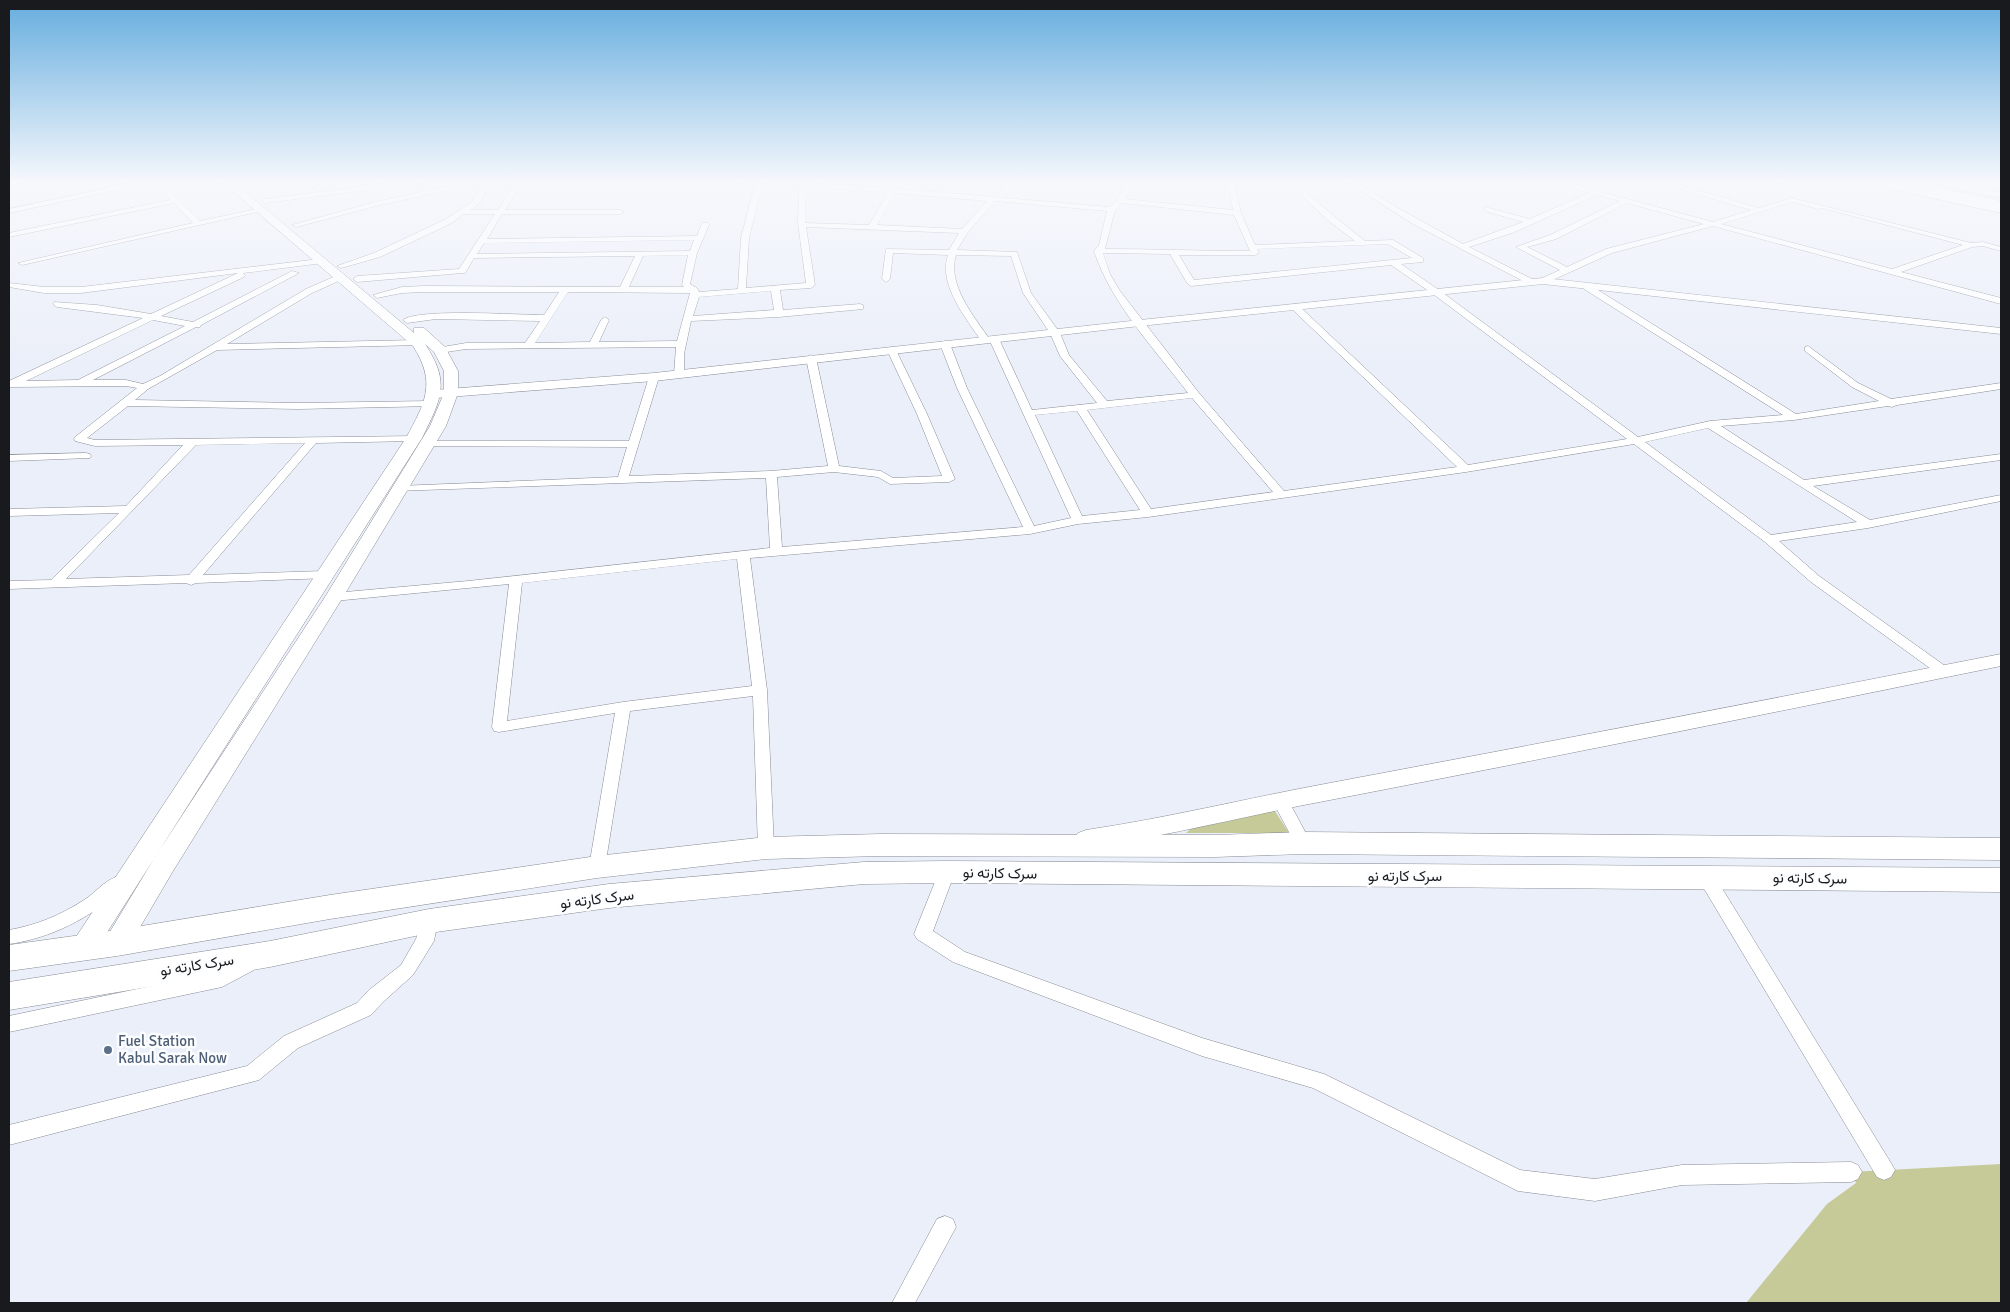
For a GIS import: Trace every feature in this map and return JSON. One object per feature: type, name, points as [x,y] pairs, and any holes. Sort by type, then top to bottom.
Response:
[{"type":"highway","name":"سرک کارته نو","points":[[9,958],[117,943],[330,907],[598,867],[766,848],[881,845],[1303,843],[2001,849]]},
{"type":"highway","points":[[1173,845],[1187,875]]},
{"type":"highway","name":"سرک کارته نو","points":[[9,996],[270,954],[429,920],[609,896],[864,873],[947,872],[2001,880]]},
{"type":"main road","points":[[117,943],[164,864],[334,597],[398,489],[451,371],[440,350],[377,295],[357,279],[320,261],[301,242]]},
{"type":"main road","points":[[312,242],[340,272],[418,343],[425,352],[439,397]]},
{"type":"main road","points":[[83,948],[324,575],[421,441]]},
{"type":"main road","points":[[1042,845],[1154,828],[2001,660]]},
{"type":"main road","points":[[136,866],[164,864]]},
{"type":"street","points":[[22,263],[116,242]]},
{"type":"street","points":[[404,242],[340,272],[163,378],[144,387],[79,439],[95,443],[193,440],[313,440],[634,444]]},
{"type":"street","points":[[357,279],[462,271],[481,242]]},
{"type":"street","points":[[695,292],[686,286],[697,242]]},
{"type":"street","points":[[742,290],[745,242]]},
{"type":"street","points":[[377,295],[402,290],[424,289],[695,292],[811,285],[803,242]]},
{"type":"street","points":[[959,242],[948,268],[953,283],[964,307],[989,339],[1029,413],[1078,520]]},
{"type":"street","points":[[1098,251],[1104,242]]},
{"type":"street","points":[[1098,251],[1174,252],[1186,254],[1255,253],[1250,242]]},
{"type":"street","points":[[1252,247],[1384,242]]},
{"type":"street","points":[[1174,252],[1191,284],[1420,260],[1390,242]]},
{"type":"street","points":[[1453,242],[1537,282],[1640,242]]},
{"type":"street","points":[[1462,247],[1475,242]]},
{"type":"street","points":[[1536,242],[1520,247],[1567,270]]},
{"type":"street","points":[[1784,242],[2001,301]]},
{"type":"street","points":[[1960,242],[1971,245]]},
{"type":"street","points":[[1895,271],[1971,245],[1983,244],[2001,249]]},
{"type":"street","points":[[886,279],[889,251],[1014,254],[1027,293],[1055,333],[1065,356],[1104,404]]},
{"type":"street","points":[[1098,251],[1106,274],[1116,292],[1195,395],[1281,494]]},
{"type":"street","points":[[473,256],[693,253]]},
{"type":"street","points":[[623,290],[640,254]]},
{"type":"street","points":[[9,285],[44,290],[81,290],[320,261]]},
{"type":"street","points":[[1393,263],[1436,292],[1769,539],[1815,579],[1943,671]]},
{"type":"street","points":[[10,384],[253,269]]},
{"type":"street","points":[[77,384],[167,338],[197,325],[294,273]]},
{"type":"street","points":[[126,403],[299,406],[439,397],[654,377],[812,358],[1537,282],[2001,330]]},
{"type":"street","points":[[1587,287],[1794,417]]},
{"type":"street","points":[[775,288],[778,314]]},
{"type":"street","points":[[529,344],[565,290]]},
{"type":"street","points":[[679,374],[677,360],[686,319],[695,292]]},
{"type":"street","points":[[57,304],[154,317],[197,325]]},
{"type":"street","points":[[686,319],[860,307]]},
{"type":"street","points":[[1294,307],[1466,469]]},
{"type":"street","points":[[406,320],[436,316],[548,318]]},
{"type":"street","points":[[593,345],[605,320]]},
{"type":"street","points":[[215,347],[418,343]]},
{"type":"street","points":[[440,350],[466,346],[529,344],[682,344]]},
{"type":"street","points":[[945,344],[962,388],[1030,530]]},
{"type":"street","points":[[1808,349],[1855,385],[1892,404]]},
{"type":"street","points":[[398,489],[771,474],[834,469],[881,474],[890,481],[949,479],[922,414],[892,350]]},
{"type":"street","points":[[812,358],[834,469]]},
{"type":"street","points":[[623,479],[654,377]]},
{"type":"street","points":[[10,384],[126,383],[144,387]]},
{"type":"street","points":[[334,597],[516,580],[743,554],[1030,530],[1078,520],[1148,513],[1466,469],[1635,441],[1710,424],[1794,417],[1892,404],[2001,386]]},
{"type":"street","points":[[1029,413],[1195,395]]},
{"type":"street","points":[[1080,407],[1148,513]]},
{"type":"street","points":[[1710,424],[1868,524]]},
{"type":"street","points":[[54,584],[129,509],[193,440]]},
{"type":"street","points":[[190,580],[313,440]]},
{"type":"street","points":[[9,458],[86,456]]},
{"type":"street","points":[[1802,484],[2001,457]]},
{"type":"street","points":[[771,474],[776,551]]},
{"type":"street","points":[[1769,539],[1868,524],[2001,498]]},
{"type":"street","points":[[9,512],[129,509]]},
{"type":"street","points":[[743,554],[760,690],[766,848]]},
{"type":"street","points":[[9,585],[324,575]]},
{"type":"street","points":[[516,580],[499,727],[623,707],[760,690]]},
{"type":"street","points":[[598,867],[623,707]]},
{"type":"street","points":[[1281,802],[1303,843]]},
{"type":"street","points":[[9,938],[64,921],[104,896],[136,866]]},
{"type":"street","points":[[947,872],[923,934],[959,957],[1202,1047],[1317,1080],[1518,1180],[1595,1190],[1682,1175],[1851,1172]]},
{"type":"street","points":[[1706,877],[1884,1170]]},
{"type":"street","points":[[9,1135],[252,1074],[291,1042],[364,1010],[376,996],[407,970],[425,941],[429,920]]},
{"type":"street","points":[[9,1024],[222,978],[270,954]]},
{"type":"street","points":[[903,1303],[945,1227]]},
{"type":"green space","points":[[1273,808],[1289,833],[1186,833],[1196,824]]},
{"type":"green space","points":[[2001,1164],[2001,1303],[1746,1303],[1827,1204],[1856,1183],[1851,1172]]},
{"type":"place","name":"Fuel Station Kabul Sarak Now","points":[[108,1050]]}]
